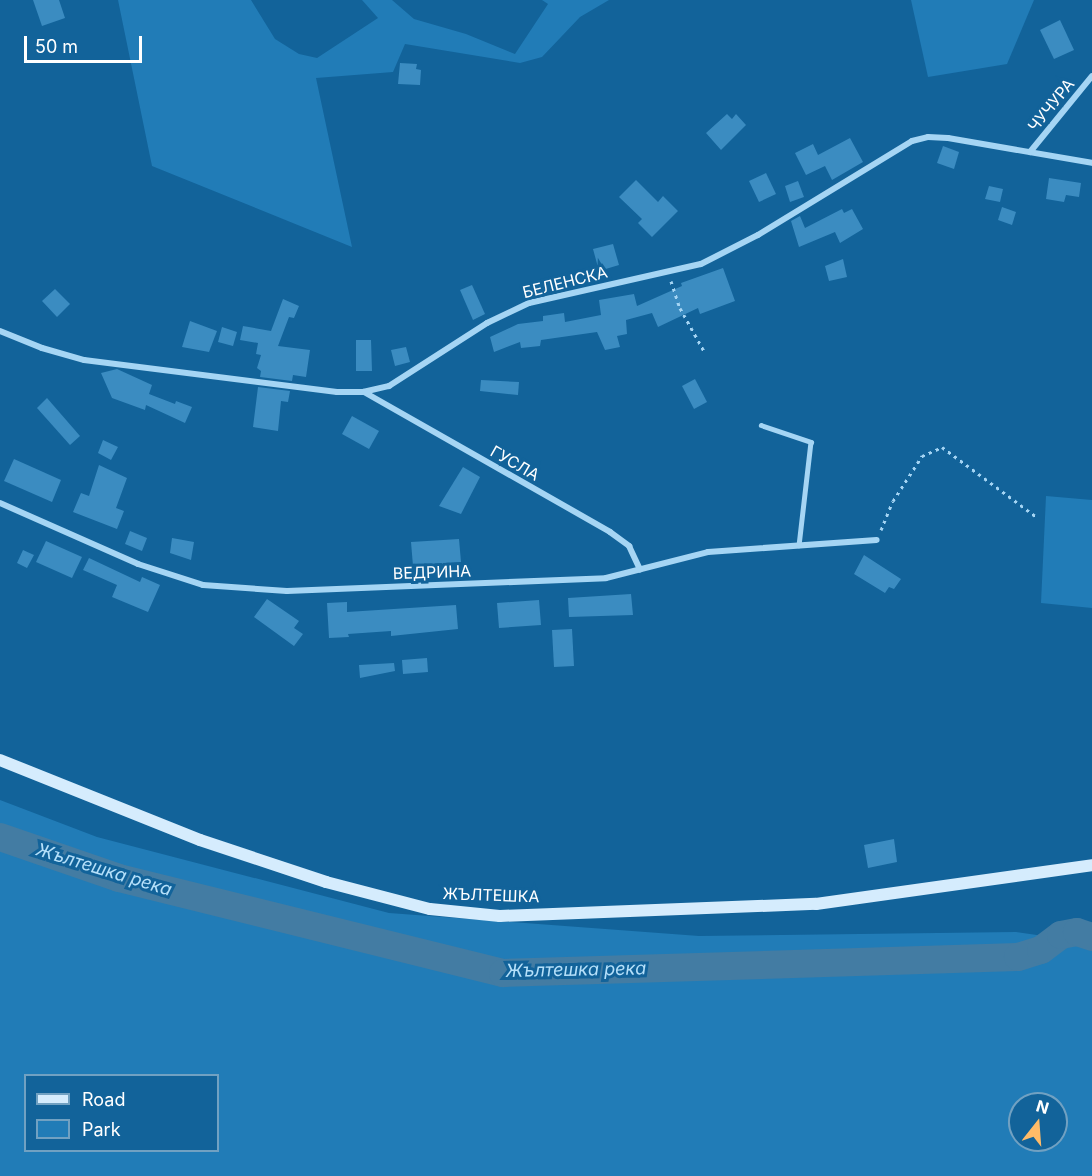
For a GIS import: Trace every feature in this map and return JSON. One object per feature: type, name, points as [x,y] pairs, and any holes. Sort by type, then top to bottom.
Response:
[{"type":"main road","name":"ЖЪЛТЕШКА","points":[[0,760],[200,840],[326,882],[430,909],[500,916],[816,904],[1092,865]]},
{"type":"street","name":"ЧУЧУРА","points":[[1030,152],[1092,76]]},
{"type":"street","name":"БЕЛЕНСКА","points":[[0,331],[42,348],[84,360],[337,392],[363,392],[389,386],[488,323],[529,303],[701,264],[758,236],[912,141],[948,138],[1092,163]]},
{"type":"street","name":"ГУСЛА","points":[[363,392],[610,532],[629,546],[636,555],[640,570]]},
{"type":"street","name":"ВЕДРИНА","points":[[0,503],[138,564],[203,585],[287,591],[606,578],[708,552],[877,540]]},
{"type":"lane","points":[[761,425],[811,442],[799,545]]},
{"type":"path","points":[[667,271],[680,308],[705,353]]},
{"type":"path","points":[[877,540],[893,501],[922,456],[942,447],[1038,518]]},
{"type":"green space","points":[[118,0],[251,0],[275,39],[299,54],[317,58],[378,18],[362,0],[392,0],[414,19],[466,34],[515,54],[548,4],[542,0],[609,0],[580,17],[542,57],[520,63],[405,44],[393,72],[316,78],[352,247],[152,166]]},
{"type":"green space","points":[[911,0],[1034,0],[1007,64],[928,77]]},
{"type":"green space","points":[[1046,496],[1092,500],[1092,608],[1041,603]]},
{"type":"green space","points":[[0,800],[97,837],[389,913],[699,936],[1016,932],[1092,943],[1092,1176],[0,1176]]},
{"type":"building","points":[[33,0],[59,0],[65,18],[42,26]]},
{"type":"building","points":[[1060,20],[1074,50],[1054,59],[1040,30]]},
{"type":"building","points":[[400,63],[417,64],[416,69],[421,70],[420,85],[398,84]]},
{"type":"building","points":[[727,114],[732,119],[736,114],[746,125],[721,150],[706,133]]},
{"type":"building","points":[[850,138],[863,162],[832,180],[825,166],[806,175],[795,153],[813,144],[818,155]]},
{"type":"building","points":[[943,146],[959,152],[954,169],[937,163]]},
{"type":"building","points":[[766,173],[776,194],[759,202],[749,181]]},
{"type":"building","points":[[1049,178],[1081,183],[1079,197],[1066,195],[1064,202],[1046,199]]},
{"type":"building","points":[[636,180],[658,202],[663,196],[678,211],[652,237],[638,223],[642,219],[619,197]]},
{"type":"building","points":[[798,181],[804,197],[790,202],[785,186]]},
{"type":"building","points":[[989,186],[1003,189],[1000,202],[985,199]]},
{"type":"building","points":[[1002,207],[1016,212],[1012,225],[998,220]]},
{"type":"building","points":[[842,209],[844,213],[852,209],[863,229],[840,243],[835,232],[799,247],[791,221],[800,216],[805,228]]},
{"type":"building","points":[[613,244],[619,265],[599,271],[593,249]]},
{"type":"building","points":[[843,259],[847,277],[829,281],[825,266]]},
{"type":"building","points":[[723,268],[735,301],[700,314],[698,308],[658,327],[652,313],[626,320],[627,334],[617,336],[620,347],[605,350],[597,332],[541,340],[540,346],[521,348],[520,342],[494,352],[490,337],[518,324],[543,321],[543,316],[564,313],[565,322],[601,315],[599,300],[634,294],[637,306],[682,286],[681,283]]},
{"type":"building","points":[[472,285],[485,314],[473,320],[460,290]]},
{"type":"building","points":[[55,289],[70,304],[57,317],[42,301]]},
{"type":"building","points":[[283,299],[299,306],[294,318],[289,317],[278,346],[310,350],[306,377],[293,375],[292,381],[260,377],[261,371],[257,368],[261,355],[256,354],[258,343],[240,340],[243,326],[271,331]]},
{"type":"building","points":[[190,321],[217,331],[209,352],[182,347]]},
{"type":"building","points":[[222,327],[237,332],[233,346],[218,342]]},
{"type":"building","points":[[356,340],[371,340],[372,371],[356,371]]},
{"type":"building","points":[[406,347],[410,362],[395,366],[391,350]]},
{"type":"building","points":[[117,369],[152,385],[149,394],[175,404],[176,401],[192,407],[185,423],[146,405],[145,410],[112,398],[101,373]]},
{"type":"building","points":[[695,379],[707,402],[694,409],[682,386]]},
{"type":"building","points":[[481,380],[519,382],[518,395],[480,391]]},
{"type":"building","points":[[258,387],[290,391],[288,402],[281,401],[278,431],[253,427]]},
{"type":"building","points":[[47,398],[80,436],[70,445],[37,408]]},
{"type":"building","points":[[352,416],[379,431],[369,449],[342,434]]},
{"type":"building","points":[[103,440],[118,447],[111,460],[98,453]]},
{"type":"building","points":[[14,459],[61,480],[52,502],[4,481]]},
{"type":"building","points":[[99,465],[127,478],[116,508],[124,511],[117,529],[73,512],[81,493],[89,496]]},
{"type":"building","points":[[463,467],[480,477],[461,514],[439,506]]},
{"type":"building","points":[[130,531],[147,538],[142,551],[125,544]]},
{"type":"building","points":[[172,538],[194,542],[191,560],[170,553]]},
{"type":"building","points":[[459,539],[461,562],[413,566],[411,542]]},
{"type":"building","points":[[46,541],[82,557],[72,578],[36,562]]},
{"type":"building","points":[[23,550],[34,555],[27,568],[17,563]]},
{"type":"building","points":[[864,555],[901,579],[894,589],[889,587],[885,593],[854,574]]},
{"type":"building","points":[[89,558],[140,582],[142,577],[160,585],[148,612],[112,597],[117,585],[83,570]]},
{"type":"building","points":[[631,594],[633,615],[569,617],[568,598]]},
{"type":"building","points":[[267,599],[299,621],[294,628],[303,634],[294,646],[254,617]]},
{"type":"building","points":[[539,600],[541,625],[499,628],[497,603]]},
{"type":"building","points":[[347,602],[347,612],[456,605],[458,629],[391,636],[391,631],[348,634],[349,637],[329,638],[327,603]]},
{"type":"building","points":[[572,629],[574,666],[554,667],[552,630]]},
{"type":"building","points":[[427,658],[428,672],[403,674],[402,660]]},
{"type":"building","points":[[394,663],[395,671],[360,678],[359,665]]},
{"type":"building","points":[[894,839],[897,862],[868,868],[864,845]]},
{"type":"waterway","name":"Жълтешка река","points":[[0,837],[119,878],[503,973],[1018,957],[1041,950],[1061,935],[1077,932],[1092,937]]}]
